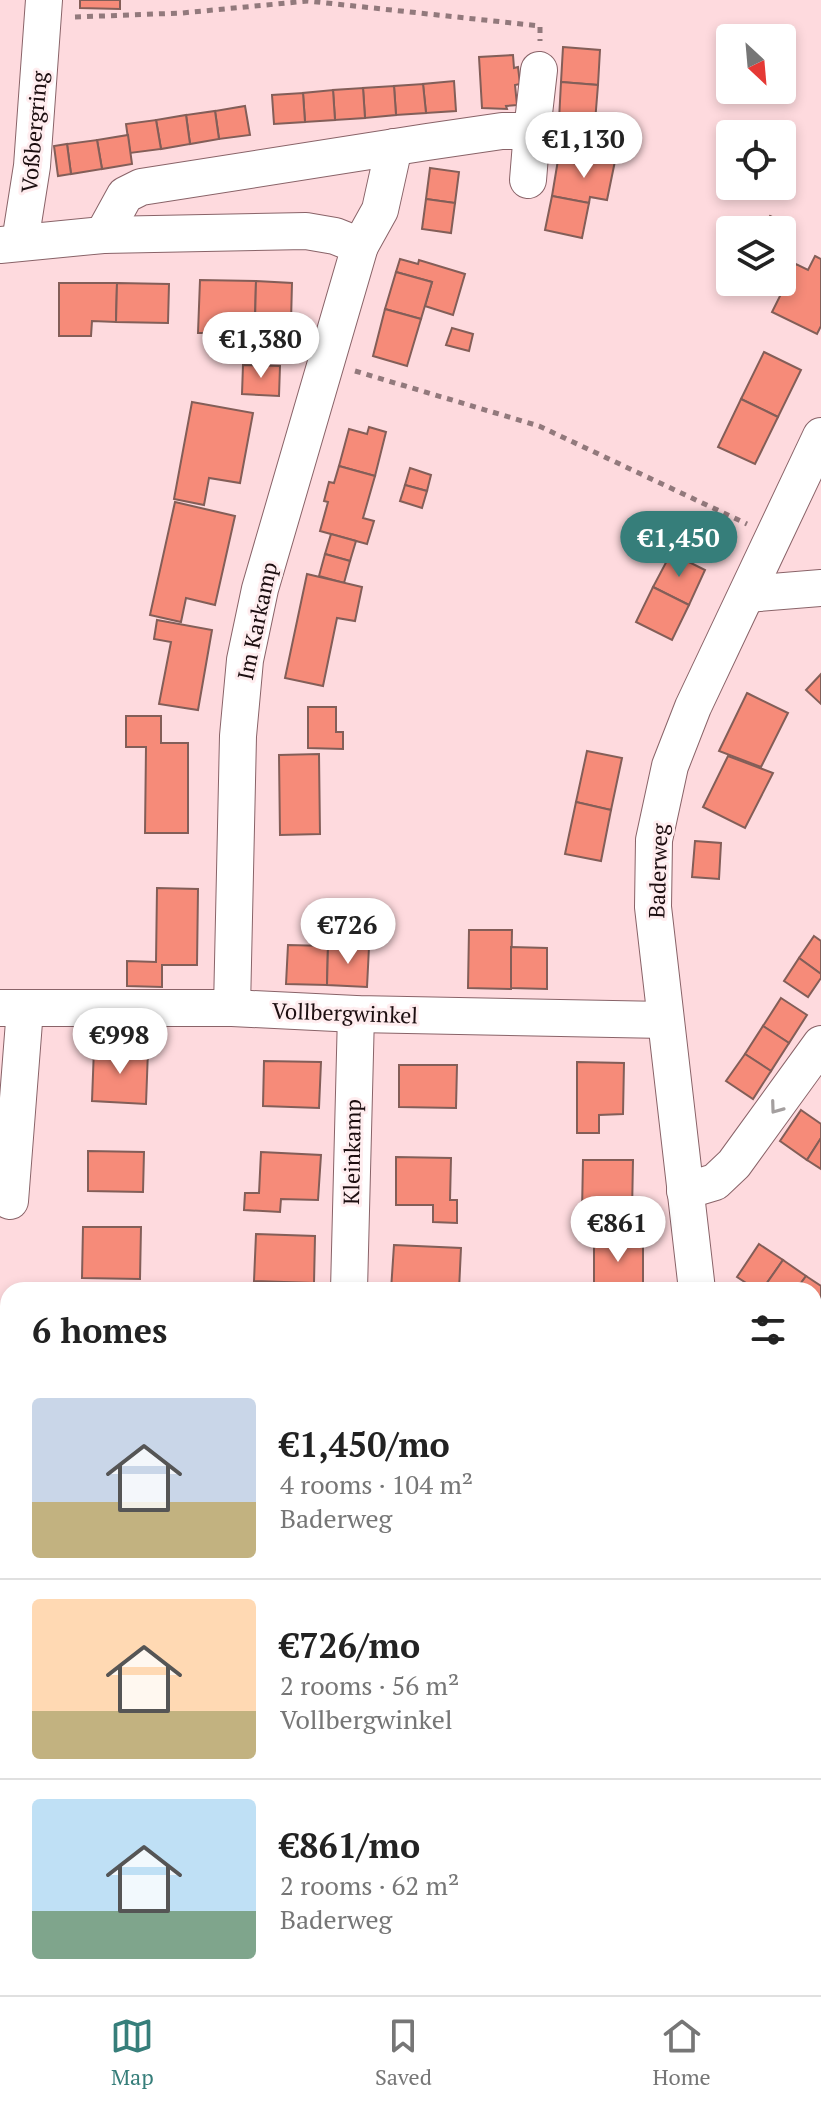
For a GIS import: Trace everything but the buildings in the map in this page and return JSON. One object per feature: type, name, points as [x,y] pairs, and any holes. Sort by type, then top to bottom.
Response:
[{"type":"street","name":"Voßbergring","points":[[10,243],[32,166],[44,9]]},
{"type":"street","points":[[528,180],[539,70]]},
{"type":"street","points":[[103,235],[125,195],[141,187],[502,131],[532,131]]},
{"type":"street","name":"Im Karkamp","points":[[232,1008],[238,736],[245,660],[260,589],[360,246],[380,210],[394,147]]},
{"type":"street","points":[[10,243],[103,235],[306,231],[335,236],[360,246]]},
{"type":"street","name":"Baderweg","points":[[696,1282],[653,907],[654,840],[670,766],[693,707],[821,436]]},
{"type":"street","points":[[747,594],[821,588]]},
{"type":"street","name":"Vollbergwinkel","points":[[10,1201],[13,1008],[232,1008],[356,1014],[665,1020]]},
{"type":"street","name":"Kleinkamp","points":[[349,1282],[356,1014]]},
{"type":"street","points":[[685,1191],[715,1182],[734,1164],[821,1044]]},
{"type":"path","points":[[44,9],[182,13],[308,1],[540,26],[539,70]]},
{"type":"path","points":[[326,362],[539,426],[773,537]]}]
